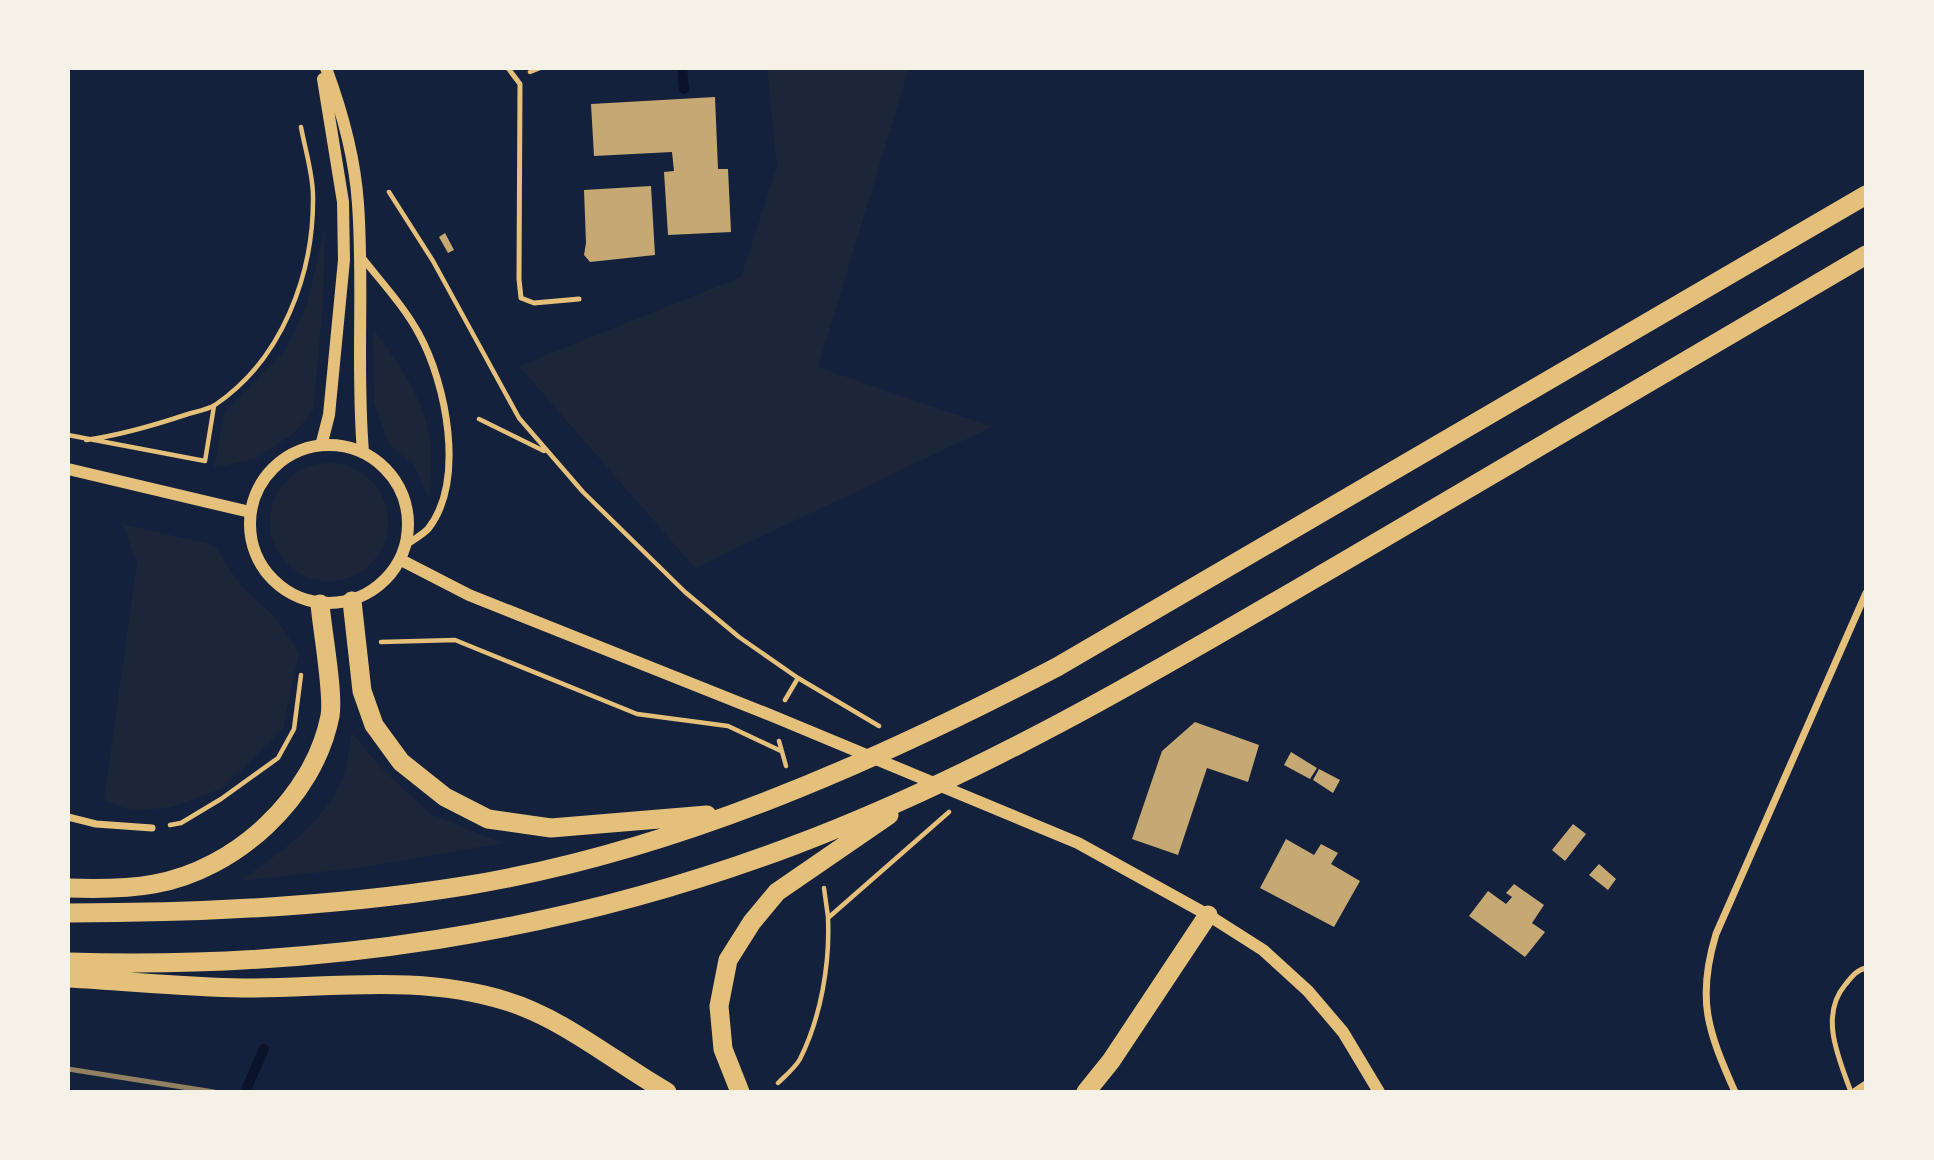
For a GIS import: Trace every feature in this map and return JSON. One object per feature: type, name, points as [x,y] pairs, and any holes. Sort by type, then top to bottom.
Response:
[{"type":"highway","points":[[68,913],[270,908],[465,885],[551,867],[639,844],[732,813],[856,766],[1057,667],[1866,195]]},
{"type":"highway","points":[[68,962],[144,964],[281,960],[381,949],[556,917],[687,881],[791,846],[910,799],[1103,701],[1866,255]]},
{"type":"highway","points":[[352,601],[362,691],[374,725],[401,762],[444,797],[488,819],[551,828],[732,813]]},
{"type":"highway","points":[[68,888],[155,884],[215,864],[256,835],[289,801],[318,755],[331,713],[320,604]]},
{"type":"highway","points":[[740,1092],[723,1049],[719,1006],[729,960],[752,922],[777,891],[849,845],[910,799]]},
{"type":"highway","points":[[1086,1092],[1148,1007],[1208,915]]},
{"type":"highway","points":[[68,978],[243,988],[349,983],[430,984],[508,1001],[591,1043],[667,1092]]},
{"type":"street","points":[[320,68],[344,202],[344,260],[329,415],[322,442]]},
{"type":"street","points":[[326,68],[341,108],[358,201],[359,404],[363,452]]},
{"type":"street","points":[[360,255],[400,305],[419,334],[441,383],[449,436],[447,487],[428,529],[406,545]]},
{"type":"street","points":[[322,442],[363,452],[388,471],[402,492],[408,510],[406,545],[401,560],[387,580],[352,601],[320,604],[294,596],[273,581],[260,565],[251,544],[250,512],[256,492],[270,471],[293,453],[322,442]]},
{"type":"street","points":[[68,469],[250,512]]},
{"type":"street","points":[[401,560],[469,594],[1078,843],[1208,915],[1263,950],[1308,991],[1343,1032],[1379,1092]]},
{"type":"street","points":[[1735,1092],[1711,1038],[1704,999],[1708,960],[1716,933],[1866,593]]},
{"type":"street","points":[[68,817],[96,824],[152,828]]},
{"type":"street","points":[[1853,1092],[1866,1084]]},
{"type":"lane","points":[[508,68],[520,84],[521,298],[534,303],[579,299]]},
{"type":"lane","points":[[1853,1092],[1837,1054],[1832,1012],[1840,990],[1853,975],[1866,968]]},
{"type":"path","points":[[86,440],[122,435],[214,406],[251,373],[281,333],[303,275],[311,233],[313,193],[301,127]]},
{"type":"path","points":[[389,192],[433,261],[519,418],[548,453],[685,592],[739,637],[798,678]]},
{"type":"path","points":[[68,435],[205,461],[214,406]]},
{"type":"path","points":[[479,419],[548,453]]},
{"type":"path","points":[[380,642],[455,640],[637,714],[727,726],[781,751]]},
{"type":"path","points":[[152,828],[181,823],[221,799],[278,758],[294,729],[303,664]]},
{"type":"path","points":[[778,1083],[799,1060],[816,1012],[830,954],[828,918],[915,844],[966,795]]},
{"type":"shaded area","points":[[767,68],[909,68],[818,367],[992,427],[695,568],[519,366],[741,277],[777,167]]},
{"type":"shaded area","points":[[325,229],[323,305],[313,411],[293,434],[257,458],[214,468],[225,411],[286,350],[307,303]]},
{"type":"shaded area","points":[[373,329],[411,385],[424,416],[431,450],[429,498],[414,465],[389,444],[374,403]]},
{"type":"shaded area","points":[[329,463],[352,467],[371,480],[384,499],[388,522],[384,545],[371,564],[352,577],[329,581],[306,577],[287,564],[274,545],[270,522],[274,499],[287,480],[306,467]]},
{"type":"shaded area","points":[[122,524],[214,545],[241,586],[273,615],[299,652],[283,729],[223,788],[172,807],[132,811],[104,800],[137,563]]},
{"type":"shaded area","points":[[352,733],[381,768],[431,814],[502,843],[366,867],[240,881],[300,836],[325,808],[343,776]]},
{"type":"building","points":[[715,97],[718,169],[728,169],[731,232],[668,235],[664,172],[674,171],[672,152],[594,156],[591,104]]},
{"type":"building","points":[[651,186],[655,255],[590,262],[584,255],[584,190]]},
{"type":"building","points":[[445,233],[454,250],[448,253],[439,237]]},
{"type":"building","points":[[1195,722],[1259,745],[1248,782],[1207,768],[1178,855],[1132,839],[1162,751]]},
{"type":"building","points":[[1291,752],[1317,768],[1310,779],[1284,765]]},
{"type":"building","points":[[1319,769],[1340,780],[1333,793],[1313,780]]},
{"type":"building","points":[[1573,824],[1586,834],[1565,861],[1552,850]]},
{"type":"building","points":[[1286,839],[1314,855],[1321,844],[1338,853],[1331,864],[1360,881],[1334,927],[1260,888]]},
{"type":"building","points":[[1599,864],[1616,879],[1608,890],[1589,875]]},
{"type":"building","points":[[1514,884],[1544,905],[1532,923],[1545,932],[1525,957],[1469,916],[1488,891],[1506,904],[1512,897],[1506,893]]},
{"type":"waterway","points":[[682,68],[684,89]]},
{"type":"waterway","points":[[245,1092],[264,1049]]},
{"type":"railway","points":[[68,1069],[214,1092]]}]
